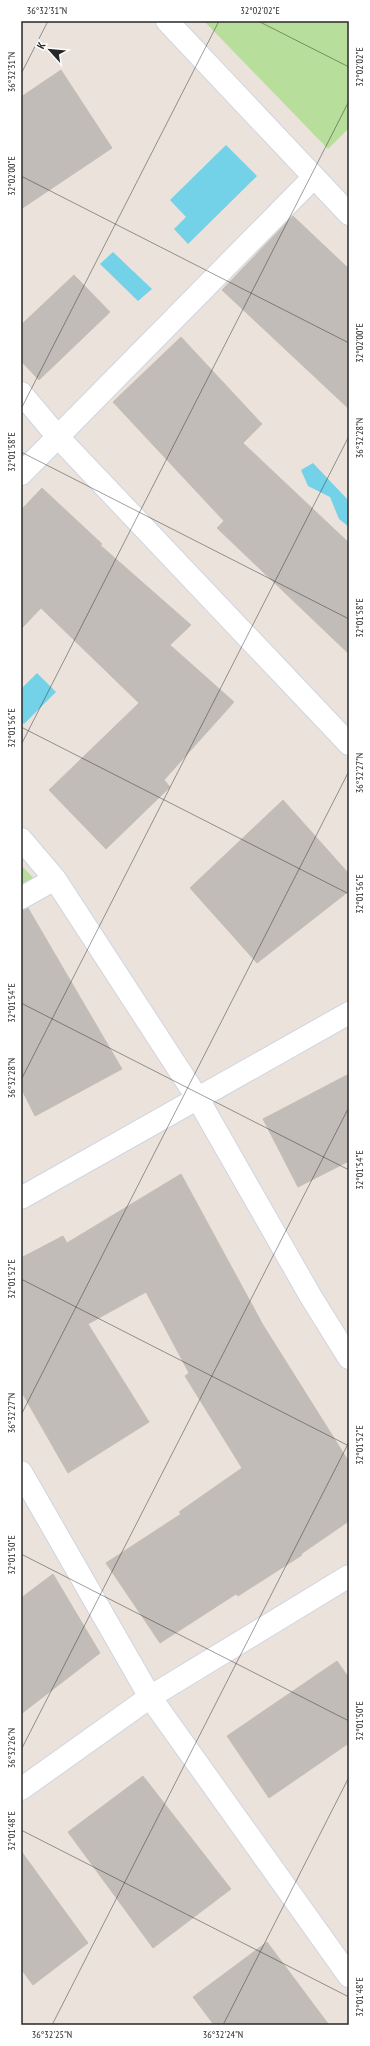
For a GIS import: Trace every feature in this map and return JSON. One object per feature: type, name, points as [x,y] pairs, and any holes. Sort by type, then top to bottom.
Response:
[{"type":"street","points":[[167,21],[313,178],[349,214]]},
{"type":"street","points":[[21,474],[313,178]]},
{"type":"street","points":[[21,393],[58,437],[349,744]]},
{"type":"street","points":[[21,839],[55,879],[198,1099],[311,1297],[349,1358]]},
{"type":"street","points":[[21,898],[55,879]]},
{"type":"street","points":[[21,1198],[349,1013]]},
{"type":"street","points":[[21,1472],[150,1698],[349,1976]]},
{"type":"street","points":[[21,1789],[150,1698],[349,1576]]},
{"type":"green space","points":[[204,21],[349,21],[349,128],[328,149]]},
{"type":"green space","points":[[21,865],[37,882],[21,890]]},
{"type":"water","points":[[226,145],[257,176],[188,244],[174,229],[186,217],[170,200]]},
{"type":"water","points":[[113,252],[152,289],[138,301],[100,264]]},
{"type":"water","points":[[313,463],[349,501],[349,527],[339,519],[330,497],[308,486],[301,470]]},
{"type":"water","points":[[37,673],[56,692],[24,724],[21,722],[21,689]]},
{"type":"building","points":[[61,70],[112,148],[21,209],[21,97]]},
{"type":"building","points":[[293,216],[349,269],[349,409],[222,290]]},
{"type":"building","points":[[74,275],[110,312],[39,380],[21,361],[21,325]]},
{"type":"building","points":[[181,337],[262,424],[243,443],[349,543],[349,654],[217,528],[224,521],[113,402]]},
{"type":"building","points":[[42,488],[102,544],[100,545],[191,625],[170,645],[234,702],[164,780],[170,787],[106,849],[49,790],[139,703],[41,608],[21,629],[21,510]]},
{"type":"building","points":[[283,800],[349,874],[349,891],[257,963],[190,888]]},
{"type":"building","points":[[28,908],[122,1069],[35,1116],[21,1088],[21,910]]},
{"type":"building","points":[[349,1074],[349,1161],[298,1187],[263,1119]]},
{"type":"building","points":[[181,1174],[263,1325],[349,1462],[349,1521],[301,1554],[302,1555],[238,1596],[236,1594],[160,1643],[106,1563],[181,1514],[179,1512],[242,1468],[185,1376],[189,1373],[146,1292],[88,1324],[149,1422],[68,1473],[21,1391],[21,1258],[63,1236],[67,1243]]},
{"type":"building","points":[[53,1574],[100,1653],[21,1714],[21,1598]]},
{"type":"building","points":[[337,1661],[349,1678],[349,1743],[269,1798],[227,1736]]},
{"type":"building","points":[[143,1776],[231,1889],[153,1948],[68,1832]]},
{"type":"building","points":[[21,1851],[88,1943],[33,1985],[21,1969]]},
{"type":"building","points":[[267,1942],[329,2025],[214,2025],[193,1997]]}]
